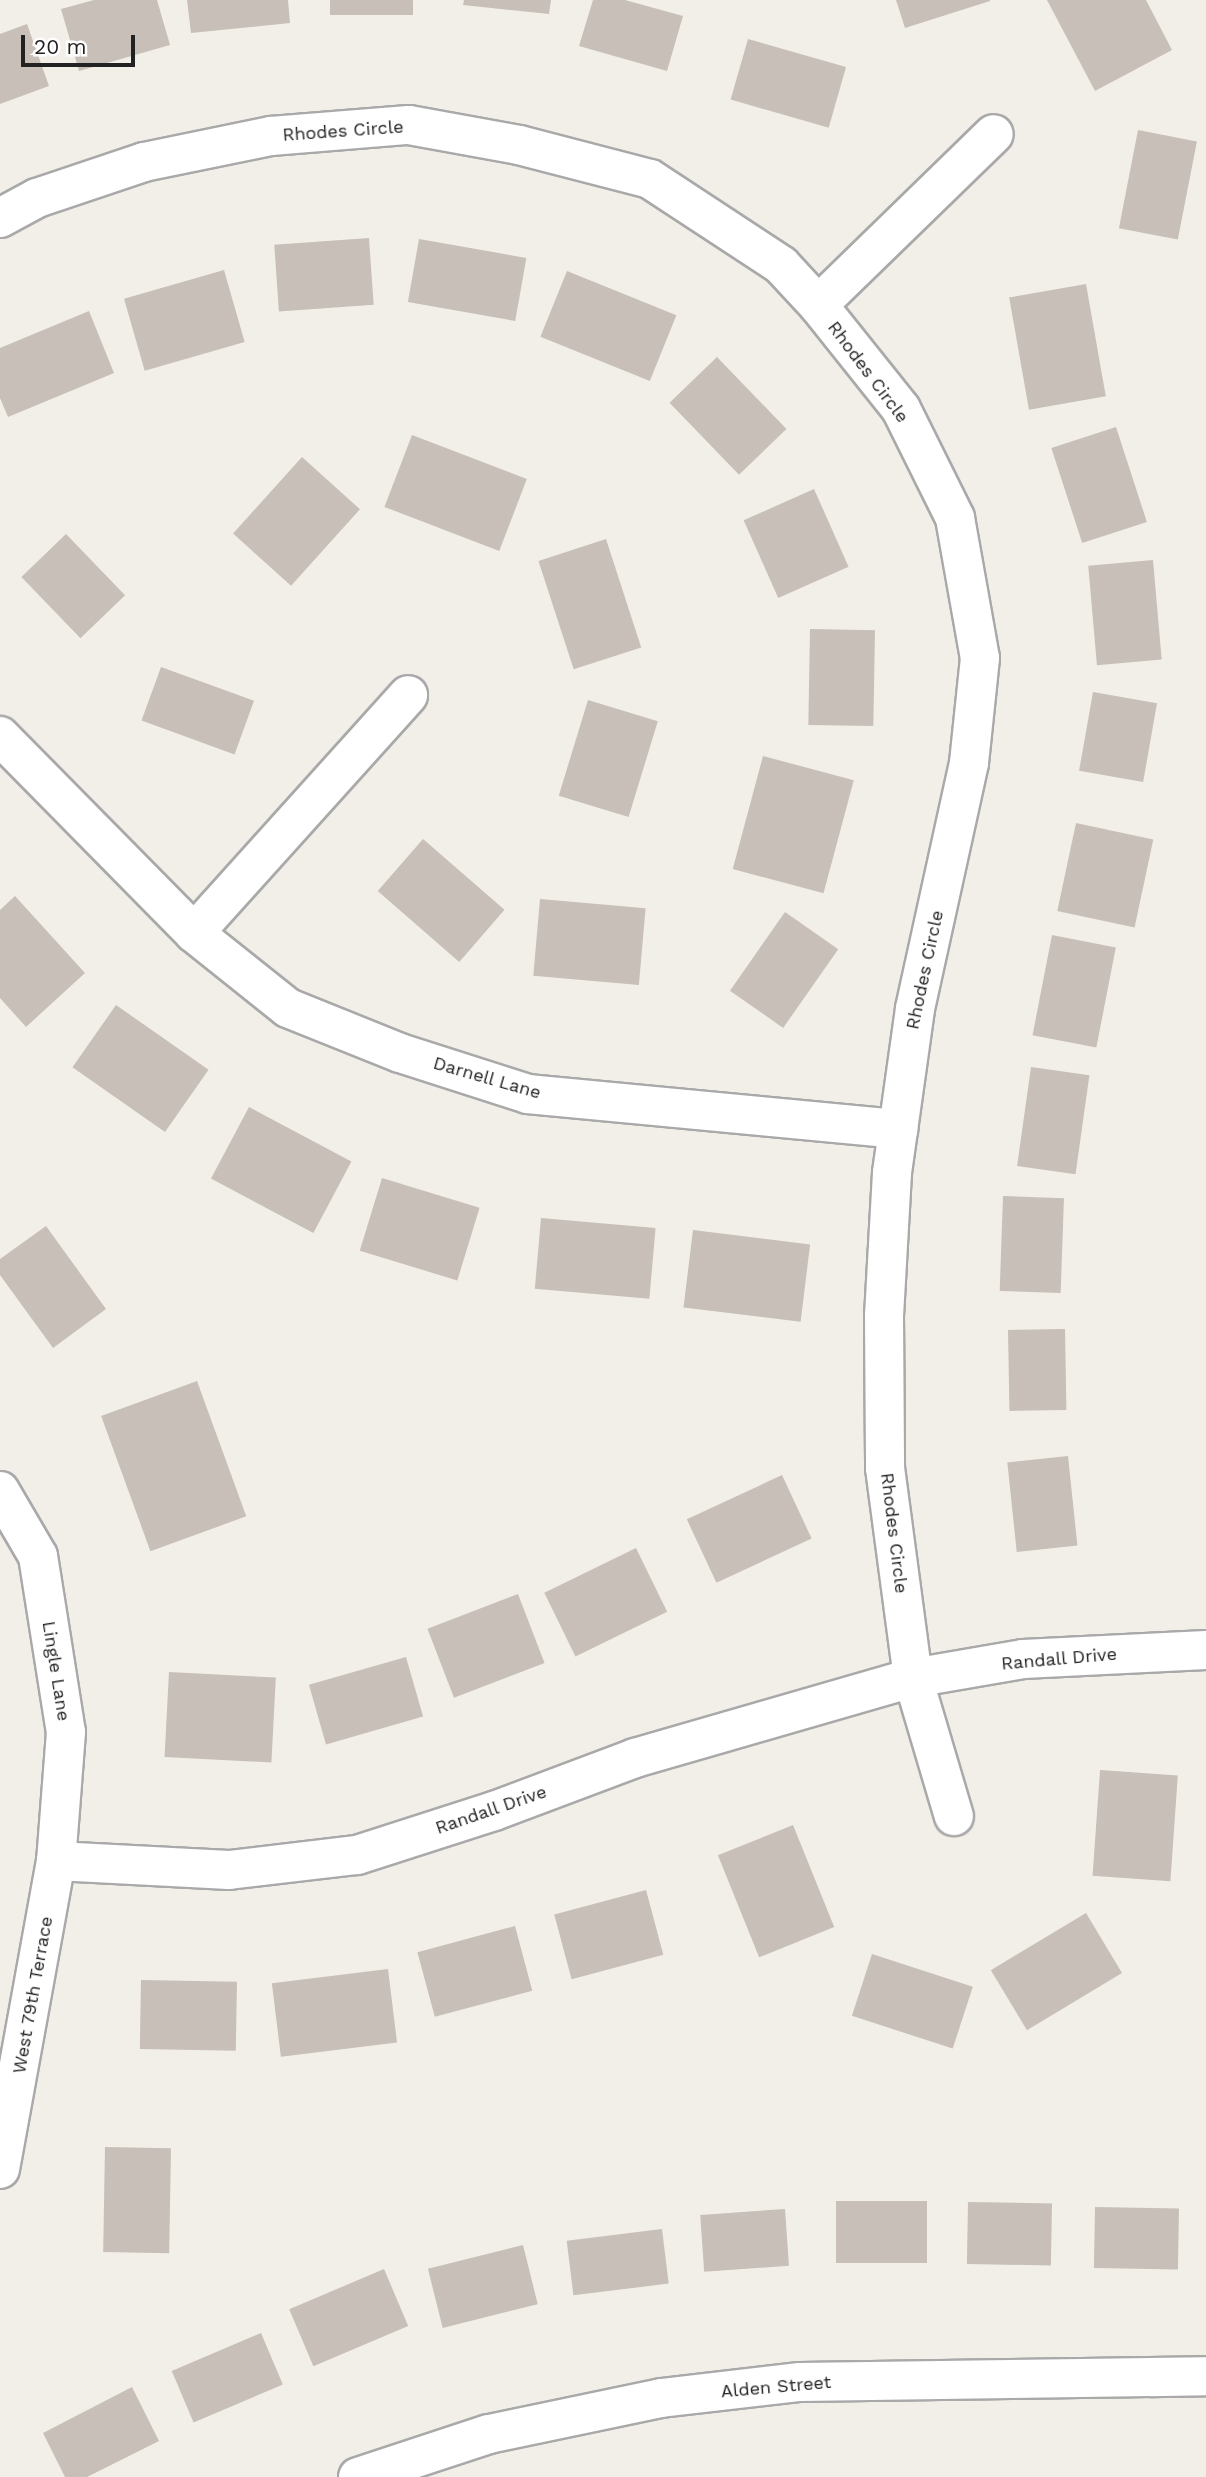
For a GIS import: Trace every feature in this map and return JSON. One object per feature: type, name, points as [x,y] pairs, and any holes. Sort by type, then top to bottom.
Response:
[{"type":"street","name":"Rhodes Circle","points":[[0,218],[37,198],[145,162],[271,136],[409,125],[519,145],[650,179],[781,265],[818,305],[901,409],[955,518],[979,658],[970,763],[915,1009],[892,1174],[884,1315],[885,1468],[914,1678]]},
{"type":"street","name":"Rhodes Circle","points":[[818,305],[994,134]]},
{"type":"street","points":[[194,933],[408,695]]},
{"type":"street","name":"Darnell Lane","points":[[0,736],[194,933],[288,1008],[400,1054],[528,1094],[898,1129]]},
{"type":"street","name":"Lingle Lane","points":[[0,1491],[38,1556],[66,1732],[56,1861]]},
{"type":"street","name":"Randall Drive","points":[[56,1861],[229,1870],[357,1855],[494,1811],[635,1758],[914,1678],[1023,1659],[1206,1650]]},
{"type":"street","points":[[914,1678],[954,1816]]},
{"type":"street","name":"West 79th Terrace","points":[[0,2169],[56,1861]]},
{"type":"street","name":"Alden Street","points":[[358,2477],[489,2434],[661,2398],[800,2382],[1206,2376]]},
{"type":"building","points":[[94,0],[157,0],[170,45],[79,71],[61,9]]},
{"type":"building","points":[[187,0],[288,0],[290,23],[191,33]]},
{"type":"building","points":[[330,0],[413,0],[413,15],[330,15]]},
{"type":"building","points":[[464,0],[551,0],[549,14],[463,5]]},
{"type":"building","points":[[593,0],[625,0],[683,16],[667,71],[579,46]]},
{"type":"building","points":[[896,0],[990,0],[990,1],[905,28]]},
{"type":"building","points":[[1047,0],[1146,0],[1172,50],[1095,91]]},
{"type":"building","points":[[27,24],[49,86],[0,104],[0,34]]},
{"type":"building","points":[[748,39],[846,67],[829,128],[731,100]]},
{"type":"building","points":[[1138,130],[1197,141],[1178,240],[1119,228]]},
{"type":"building","points":[[369,238],[374,305],[279,311],[274,245]]},
{"type":"building","points":[[419,239],[526,258],[515,321],[408,302]]},
{"type":"building","points":[[224,270],[245,342],[145,371],[124,299]]},
{"type":"building","points":[[567,271],[676,315],[650,381],[540,337]]},
{"type":"building","points":[[1086,284],[1106,396],[1029,410],[1009,298]]},
{"type":"building","points":[[89,311],[114,373],[8,417],[0,398],[0,348]]},
{"type":"building","points":[[717,357],[786,429],[739,475],[670,403]]},
{"type":"building","points":[[1116,427],[1147,522],[1082,543],[1051,448]]},
{"type":"building","points":[[412,435],[527,479],[499,551],[384,507]]},
{"type":"building","points":[[302,457],[360,509],[291,586],[233,534]]},
{"type":"building","points":[[814,489],[849,567],[778,598],[744,520]]},
{"type":"building","points":[[66,534],[125,595],[80,638],[21,577]]},
{"type":"building","points":[[606,539],[641,647],[574,669],[538,561]]},
{"type":"building","points":[[1153,560],[1162,660],[1097,665],[1088,566]]},
{"type":"building","points":[[810,629],[875,630],[873,726],[808,725]]},
{"type":"building","points":[[161,667],[254,701],[235,754],[142,721]]},
{"type":"building","points":[[1093,692],[1157,703],[1143,782],[1079,771]]},
{"type":"building","points":[[588,700],[658,721],[629,817],[559,796]]},
{"type":"building","points":[[763,756],[854,780],[824,893],[733,869]]},
{"type":"building","points":[[1076,823],[1153,839],[1135,927],[1057,911]]},
{"type":"building","points":[[423,839],[505,910],[459,962],[378,891]]},
{"type":"building","points":[[15,896],[85,973],[26,1027],[0,998],[0,910]]},
{"type":"building","points":[[540,899],[646,908],[639,985],[533,976]]},
{"type":"building","points":[[785,912],[838,949],[783,1028],[730,991]]},
{"type":"building","points":[[1052,935],[1116,947],[1096,1048],[1033,1035]]},
{"type":"building","points":[[116,1005],[209,1070],[165,1132],[72,1067]]},
{"type":"building","points":[[1031,1067],[1089,1075],[1076,1174],[1017,1166]]},
{"type":"building","points":[[249,1107],[351,1161],[313,1233],[211,1179]]},
{"type":"building","points":[[382,1178],[480,1208],[457,1281],[360,1251]]},
{"type":"building","points":[[1003,1196],[1064,1198],[1061,1293],[1000,1291]]},
{"type":"building","points":[[541,1218],[656,1228],[649,1299],[535,1289]]},
{"type":"building","points":[[46,1226],[106,1309],[53,1348],[0,1275],[0,1259]]},
{"type":"building","points":[[693,1230],[810,1244],[801,1322],[683,1307]]},
{"type":"building","points":[[1065,1329],[1066,1410],[1009,1411],[1008,1330]]},
{"type":"building","points":[[197,1381],[246,1516],[150,1551],[101,1416]]},
{"type":"building","points":[[1068,1456],[1077,1546],[1017,1552],[1007,1462]]},
{"type":"building","points":[[782,1475],[812,1538],[716,1583],[687,1519]]},
{"type":"building","points":[[636,1548],[667,1612],[575,1657],[544,1593]]},
{"type":"building","points":[[518,1594],[545,1663],[454,1698],[427,1629]]},
{"type":"building","points":[[406,1657],[423,1717],[326,1744],[309,1685]]},
{"type":"building","points":[[169,1672],[276,1678],[271,1762],[165,1757]]},
{"type":"building","points":[[1100,1770],[1178,1775],[1170,1881],[1093,1876]]},
{"type":"building","points":[[793,1825],[834,1927],[759,1957],[718,1855]]},
{"type":"building","points":[[646,1890],[663,1955],[572,1979],[554,1915]]},
{"type":"building","points":[[1086,1913],[1122,1973],[1027,2030],[991,1970]]},
{"type":"building","points":[[515,1926],[532,1991],[435,2017],[417,1952]]},
{"type":"building","points":[[872,1954],[973,1987],[953,2049],[852,2016]]},
{"type":"building","points":[[388,1969],[397,2042],[281,2057],[272,1983]]},
{"type":"building","points":[[141,1980],[237,1982],[236,2051],[140,2049]]},
{"type":"building","points":[[105,2147],[171,2148],[169,2253],[103,2252]]},
{"type":"building","points":[[836,2201],[927,2201],[927,2263],[836,2263]]},
{"type":"building","points":[[968,2202],[1052,2203],[1051,2265],[967,2264]]},
{"type":"building","points":[[1095,2207],[1179,2208],[1178,2269],[1094,2268]]},
{"type":"building","points":[[785,2209],[789,2266],[704,2272],[700,2215]]},
{"type":"building","points":[[662,2229],[669,2284],[573,2295],[567,2241]]},
{"type":"building","points":[[523,2245],[538,2304],[443,2328],[428,2269]]},
{"type":"building","points":[[384,2269],[408,2326],[313,2366],[289,2309]]},
{"type":"building","points":[[261,2333],[283,2385],[194,2422],[172,2371]]},
{"type":"building","points":[[132,2387],[159,2441],[87,2477],[65,2477],[43,2433]]}]
